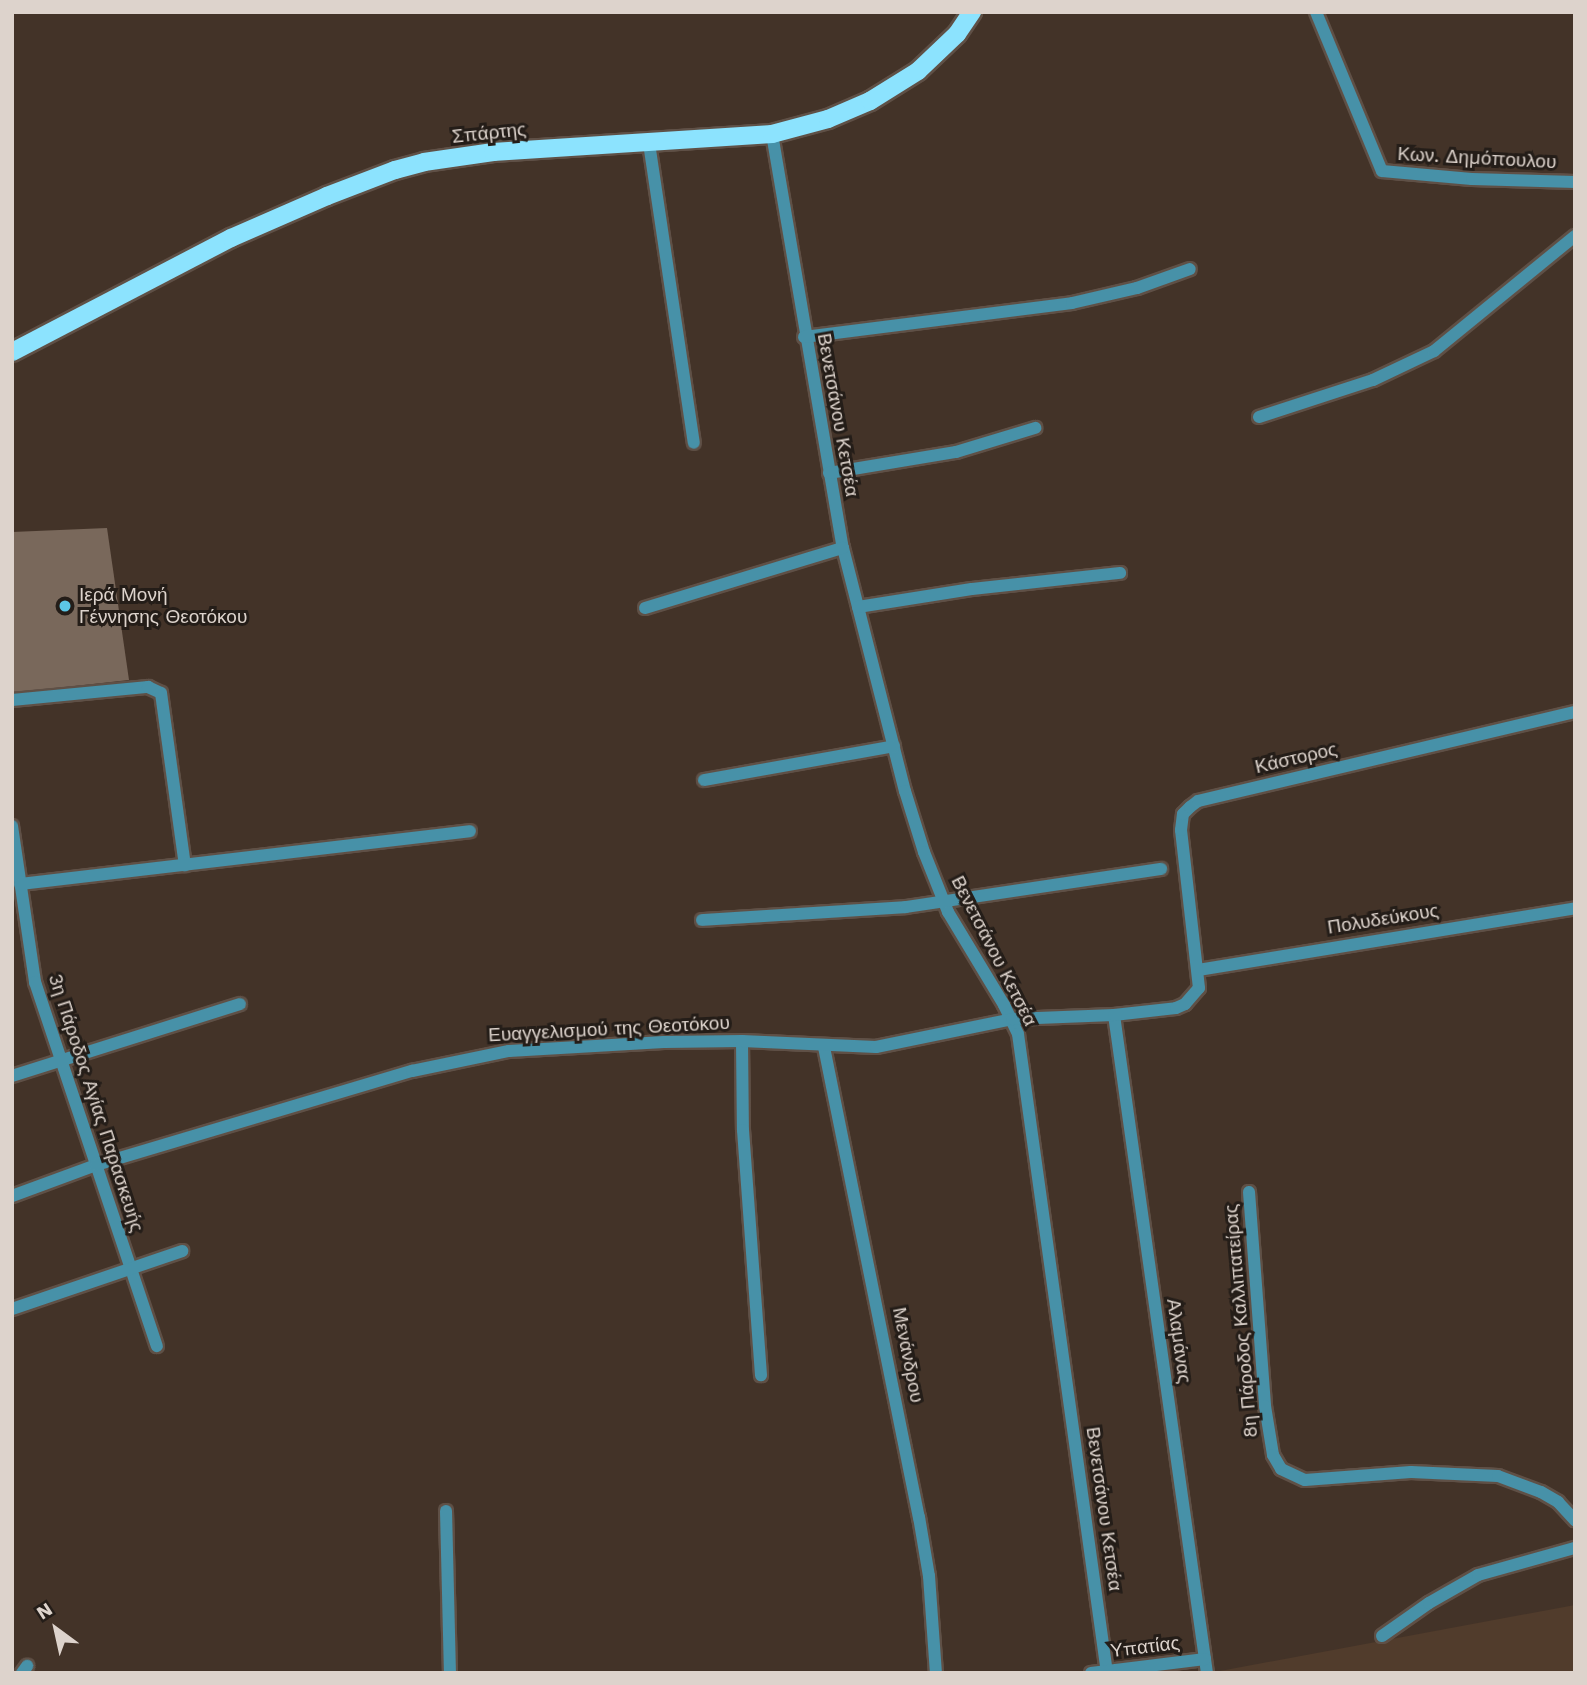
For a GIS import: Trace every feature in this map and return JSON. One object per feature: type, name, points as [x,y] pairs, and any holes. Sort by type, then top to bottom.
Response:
[{"type":"main road","name":"Σπάρτης","points":[[12,352],[231,238],[395,170],[493,152],[772,134],[828,119],[870,101],[898,84],[939,53],[972,12]]},
{"type":"street","name":"Κων. Δημόπουλου","points":[[1316,12],[1382,171],[1472,179],[1575,182]]},
{"type":"street","name":"Βενετσάνου Κετσέα","points":[[772,134],[804,337],[843,548],[894,746],[924,852],[944,901],[1012,1019],[1021,1056],[1107,1672]]},
{"type":"street","points":[[649,143],[694,443]]},
{"type":"street","points":[[1259,417],[1373,380],[1434,351],[1575,236]]},
{"type":"street","points":[[804,337],[1072,303],[1137,288],[1190,269]]},
{"type":"street","points":[[829,473],[956,452],[1035,428]]},
{"type":"street","points":[[645,608],[843,548]]},
{"type":"street","points":[[858,607],[972,589],[1120,573]]},
{"type":"street","points":[[12,701],[148,687],[161,693],[185,865]]},
{"type":"street","name":"Κάστορος","points":[[1198,970],[1181,830],[1183,814],[1198,801],[1575,712]]},
{"type":"street","points":[[704,780],[894,746]]},
{"type":"street","name":"3η Πάροδος Αγίας Παρασκευής","points":[[12,826],[35,982],[156,1346]]},
{"type":"street","points":[[20,884],[470,831]]},
{"type":"street","points":[[702,920],[877,910],[1161,869]]},
{"type":"street","name":"Πολυδεύκους","points":[[1198,970],[1575,908]]},
{"type":"street","name":"Ευαγγελισμού της Θεοτόκου","points":[[12,1196],[96,1165],[412,1071],[466,1058],[522,1050],[664,1042],[742,1041],[824,1047],[876,1047],[1012,1019],[1114,1015],[1185,1004],[1199,988],[1198,970]]},
{"type":"street","points":[[12,1076],[240,1004]]},
{"type":"street","name":"Αλαμάνας","points":[[1114,1015],[1207,1673]]},
{"type":"street","points":[[742,1041],[743,1130],[761,1375]]},
{"type":"street","name":"Μενάνδρου","points":[[824,1047],[919,1517],[929,1576],[936,1673]]},
{"type":"street","name":"8η Πάροδος Καλλιπατείρας","points":[[1249,1192],[1265,1406],[1273,1455],[1280,1469],[1305,1480],[1411,1472],[1498,1476],[1541,1492],[1558,1503],[1575,1520]]},
{"type":"street","points":[[12,1309],[182,1251]]},
{"type":"street","points":[[446,1511],[450,1673]]},
{"type":"street","points":[[1382,1636],[1459,1584],[1478,1575],[1575,1548]]},
{"type":"street","name":"Υπατίας","points":[[1091,1673],[1205,1659]]},
{"type":"shaded area","points":[[1575,1605],[1575,1673],[1220,1671]]},
{"type":"building","name":"Ιερά Μονή Γέννησης Θεοτόκου","points":[[107,528],[129,680],[12,693],[12,532]]},
{"type":"place","name":"Ιερά Μονή Γέννησης Θεοτόκου","points":[[65,606]]}]
